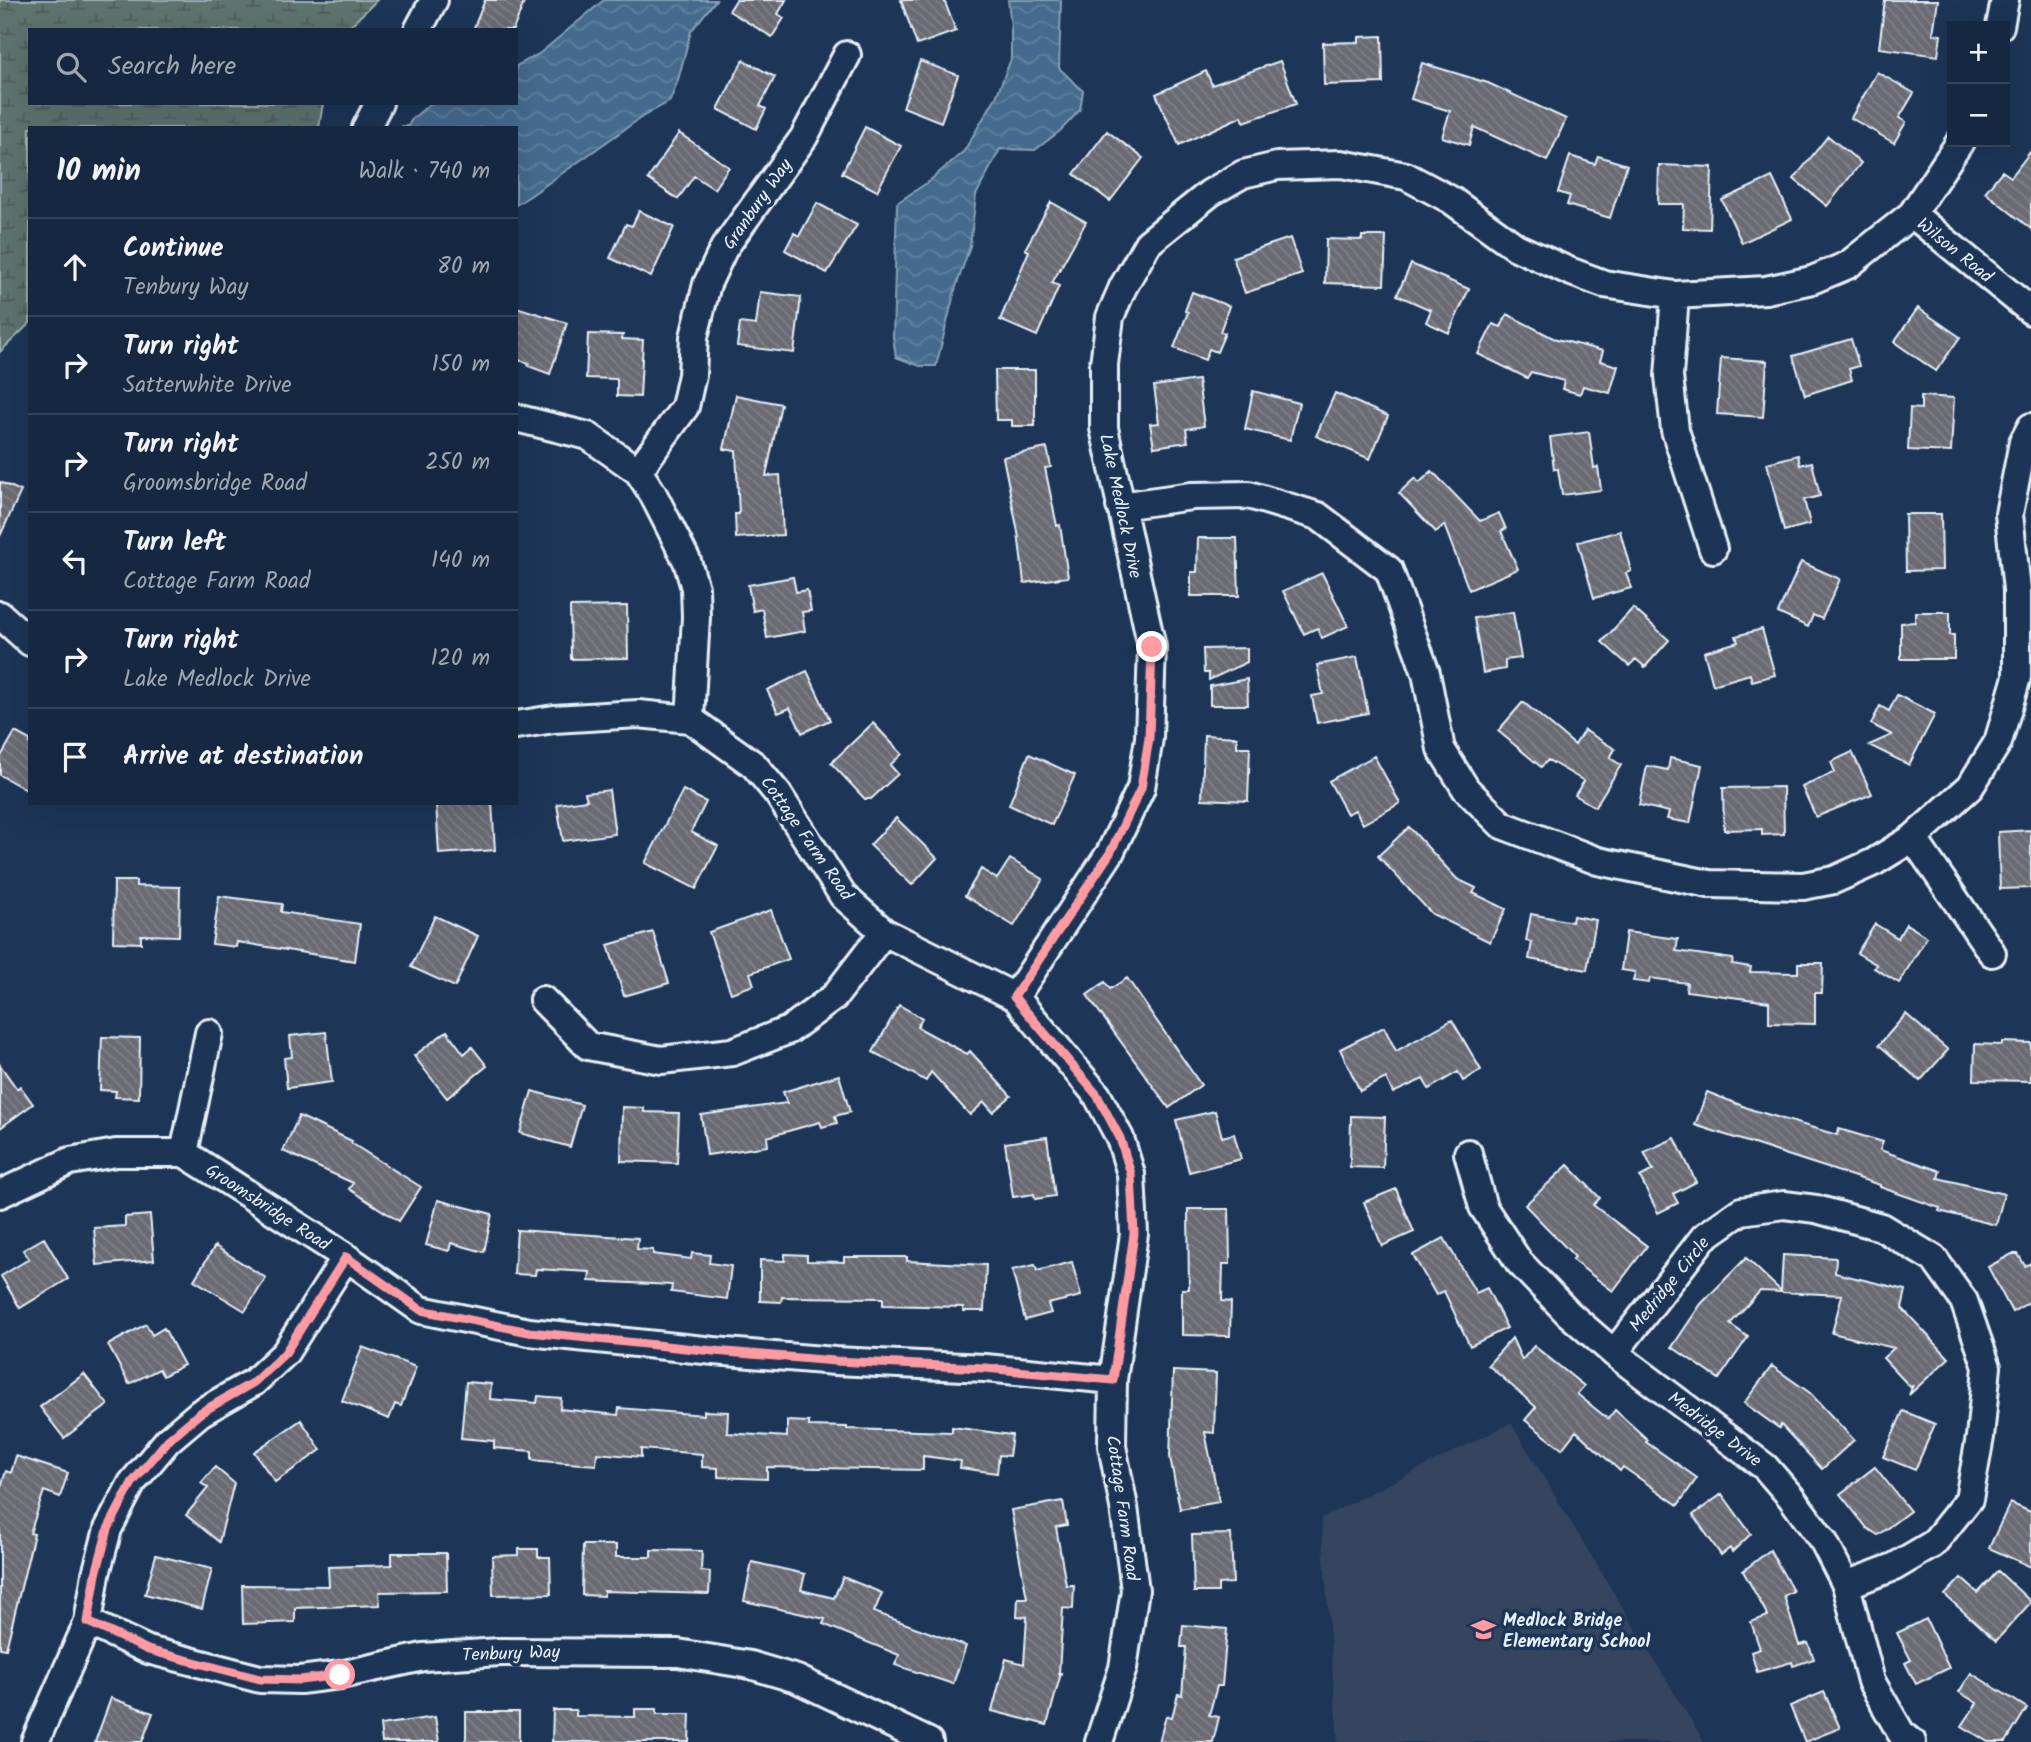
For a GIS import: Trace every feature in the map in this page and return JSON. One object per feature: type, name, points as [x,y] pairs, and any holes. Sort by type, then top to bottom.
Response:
[{"type":"street","points":[[419,28],[434,0]]},
{"type":"street","points":[[2001,21],[2005,0]]},
{"type":"street","name":"Granbury Way","points":[[638,471],[685,407],[692,375],[694,337],[707,284],[724,248],[804,137],[847,55]]},
{"type":"street","points":[[367,126],[378,105]]},
{"type":"street","name":"Lake Medlock Drive","points":[[1014,997],[1110,853],[1141,788],[1149,738],[1152,647],[1104,428],[1104,364],[1110,317],[1123,287],[1148,243],[1178,216],[1243,174],[1278,166],[1341,164],[1406,176],[1451,200],[1516,247],[1604,284],[1675,295],[1766,290],[1812,280],[1849,265],[1912,214],[1957,147]]},
{"type":"street","name":"Wilson Road","points":[[1912,214],[2031,311]]},
{"type":"street","points":[[1675,295],[1669,376],[1675,430],[1713,550]]},
{"type":"street","points":[[518,418],[588,436],[638,471],[677,540],[695,588],[696,617],[690,719],[638,714],[554,719],[518,725]]},
{"type":"street","points":[[1120,506],[1192,496],[1249,495],[1318,516],[1389,570],[1426,673],[1441,749],[1466,789],[1502,825],[1598,861],[1709,884],[1803,886],[1835,880],[1874,862],[1913,838],[1970,787],[1998,742],[2017,677],[2017,590],[2009,514],[2023,442],[2031,427]]},
{"type":"street","points":[[0,615],[28,640]]},
{"type":"street","name":"Cottage Farm Road","points":[[690,719],[754,765],[778,794],[844,896],[884,932],[1014,997],[1097,1095],[1120,1138],[1131,1174],[1134,1234],[1113,1380],[1112,1446],[1124,1507],[1135,1590],[1123,1668],[1099,1742]]},
{"type":"street","points":[[1913,838],[1992,953]]},
{"type":"street","points":[[543,1000],[588,1046],[661,1060],[732,1052],[789,1030],[834,997],[884,932]]},
{"type":"street","points":[[0,1194],[70,1161],[116,1153],[184,1153],[209,1033]]},
{"type":"street","name":"Groomsbridge Road","points":[[184,1153],[346,1257],[421,1310],[529,1332],[714,1351],[835,1361],[985,1368],[1113,1380]]},
{"type":"street","name":"Medridge Drive","points":[[1468,1153],[1483,1207],[1519,1262],[1568,1313],[1614,1353],[1766,1467],[1791,1497],[1824,1542],[1846,1585],[1871,1681],[1901,1733],[1912,1742]]},
{"type":"street","name":"Medridge Circle","points":[[1614,1353],[1704,1237],[1741,1211],[1784,1205],[1816,1209],[1881,1227],[1934,1259],[1964,1301],[1987,1367],[1980,1437],[1969,1499],[1933,1544],[1894,1567],[1846,1585]]},
{"type":"street","points":[[35,1742],[88,1622],[96,1574],[108,1529],[132,1483],[178,1431],[200,1413],[254,1382],[285,1353],[346,1257]]},
{"type":"street","name":"Tenbury Way","points":[[88,1622],[148,1650],[260,1679],[300,1680],[340,1675],[423,1657],[500,1652],[678,1653],[750,1665],[797,1679],[929,1742]]},
{"type":"shaded area","name":"Medlock Bridge Elementary School","points":[[1511,1423],[1704,1742],[1338,1742],[1321,1518]]},
{"type":"green space","points":[[0,0],[377,0],[348,28],[28,28],[28,105],[323,105],[319,126],[28,126],[28,325],[0,352]]},
{"type":"water","points":[[604,0],[716,0],[691,31],[670,101],[642,117],[518,204],[518,126],[408,126],[412,119],[429,105],[518,105],[518,65],[539,54]]},
{"type":"water","points":[[1008,0],[1061,0],[1059,68],[1083,91],[1080,110],[1060,131],[1035,150],[1000,149],[976,195],[970,246],[955,290],[936,366],[920,366],[896,357],[893,337],[897,203],[928,182],[964,151],[996,97],[1011,59]]},
{"type":"building","points":[[485,0],[525,0],[514,28],[474,28]]},
{"type":"building","points":[[736,0],[786,0],[778,14],[784,18],[772,37],[729,11]]},
{"type":"building","points":[[901,0],[944,0],[956,31],[917,45]]},
{"type":"building","points":[[1885,0],[1938,0],[1933,34],[1941,35],[1938,56],[1879,48]]},
{"type":"building","points":[[1382,36],[1383,83],[1324,85],[1323,43],[1359,42],[1359,37]]},
{"type":"building","points":[[743,60],[775,77],[760,106],[766,109],[756,129],[718,109]]},
{"type":"building","points":[[920,61],[958,75],[941,122],[903,107]]},
{"type":"building","points":[[1280,61],[1296,104],[1244,122],[1242,116],[1179,145],[1156,94],[1206,71],[1212,85]]},
{"type":"building","points":[[1422,63],[1488,83],[1566,119],[1547,161],[1474,127],[1469,145],[1442,137],[1450,111],[1411,99]]},
{"type":"building","points":[[1877,72],[1914,93],[1899,118],[1906,122],[1894,143],[1851,118]]},
{"type":"building","points":[[865,127],[901,146],[877,191],[842,173]]},
{"type":"building","points":[[1107,131],[1143,158],[1110,201],[1074,174]]},
{"type":"building","points":[[679,133],[729,167],[714,189],[694,176],[678,199],[648,179]]},
{"type":"building","points":[[1828,136],[1861,163],[1827,206],[1794,179]]},
{"type":"building","points":[[2031,151],[2031,229],[1985,192],[2002,171],[2011,177]]},
{"type":"building","points":[[1570,156],[1595,164],[1598,156],[1627,165],[1610,218],[1567,205],[1570,196],[1558,192]]},
{"type":"building","points":[[1659,165],[1712,167],[1710,229],[1683,228],[1684,204],[1658,204]]},
{"type":"building","points":[[1772,177],[1792,219],[1742,243],[1722,200]]},
{"type":"building","points":[[1051,202],[1086,222],[1052,283],[1059,286],[1037,336],[1000,320],[1029,251],[1025,249]]},
{"type":"building","points":[[817,203],[857,225],[827,273],[785,250],[794,233],[799,236]]},
{"type":"building","points":[[639,211],[674,227],[651,277],[610,258],[626,224],[632,226]]},
{"type":"building","points":[[1362,236],[1386,236],[1384,285],[1325,283],[1326,239],[1362,240]]},
{"type":"building","points":[[1290,238],[1302,274],[1245,293],[1233,257]]},
{"type":"building","points":[[1411,264],[1469,289],[1449,333],[1426,322],[1431,310],[1397,295]]},
{"type":"building","points":[[760,292],[801,297],[794,353],[737,346],[740,323],[756,325]]},
{"type":"building","points":[[1192,292],[1229,306],[1220,332],[1225,333],[1217,352],[1209,349],[1205,360],[1174,348],[1188,312],[1185,311]]},
{"type":"building","points":[[518,308],[567,323],[550,374],[528,366],[529,363],[518,360]]},
{"type":"building","points":[[1918,308],[1960,337],[1936,371],[1894,342]]},
{"type":"building","points":[[1507,314],[1553,338],[1603,351],[1600,361],[1618,366],[1610,393],[1583,386],[1580,394],[1562,389],[1564,381],[1531,372],[1527,378],[1478,354],[1493,324],[1501,327]]},
{"type":"building","points":[[588,334],[623,335],[622,339],[643,340],[640,397],[617,396],[617,379],[586,378]]},
{"type":"building","points":[[1851,339],[1859,366],[1849,369],[1852,380],[1805,395],[1793,356]]},
{"type":"building","points":[[1721,358],[1767,361],[1763,417],[1717,414]]},
{"type":"building","points":[[995,370],[1035,370],[1035,426],[1012,426],[1012,420],[996,420]]},
{"type":"building","points":[[1198,380],[1204,426],[1186,429],[1188,442],[1154,447],[1150,424],[1159,423],[1154,386]]},
{"type":"building","points":[[1253,391],[1299,403],[1290,440],[1245,429]]},
{"type":"building","points":[[1335,393],[1388,416],[1370,459],[1316,436]]},
{"type":"building","points":[[736,395],[781,404],[766,476],[780,475],[783,535],[736,538],[735,514],[739,514],[736,451],[724,449]]},
{"type":"building","points":[[1921,396],[1954,398],[1951,452],[1908,450],[1910,408],[1921,409]]},
{"type":"building","points":[[1589,432],[1594,468],[1598,467],[1601,490],[1562,495],[1558,469],[1554,469],[1550,437]]},
{"type":"building","points":[[1047,448],[1051,467],[1045,468],[1057,526],[1060,525],[1068,577],[1024,583],[1018,532],[1003,457]]},
{"type":"building","points":[[1798,455],[1800,465],[1812,462],[1820,496],[1804,500],[1810,524],[1784,531],[1767,463]]},
{"type":"building","points":[[1432,471],[1480,521],[1499,513],[1506,529],[1501,531],[1518,569],[1469,590],[1444,525],[1436,532],[1399,493],[1415,478],[1419,483]]},
{"type":"building","points":[[0,482],[21,491],[0,536]]},
{"type":"building","points":[[1905,514],[1941,514],[1942,570],[1906,571]]},
{"type":"building","points":[[1620,531],[1631,571],[1626,573],[1631,588],[1594,598],[1578,542]]},
{"type":"building","points":[[1198,538],[1237,538],[1239,596],[1191,596],[1191,572],[1197,572]]},
{"type":"building","points":[[1801,562],[1840,579],[1822,619],[1813,615],[1808,627],[1778,613]]},
{"type":"building","points":[[1322,573],[1348,626],[1322,638],[1317,628],[1304,634],[1283,591]]},
{"type":"building","points":[[793,577],[796,592],[807,590],[811,611],[802,612],[805,631],[767,638],[762,609],[753,611],[748,585]]},
{"type":"building","points":[[627,606],[628,658],[571,659],[570,607]]},
{"type":"building","points":[[1633,608],[1669,640],[1645,667],[1636,659],[1629,666],[1602,642]]},
{"type":"building","points":[[1513,612],[1521,658],[1505,660],[1505,669],[1483,673],[1474,618]]},
{"type":"building","points":[[1915,612],[1950,612],[1954,659],[1901,659],[1901,623],[1915,622]]},
{"type":"building","points":[[1762,629],[1775,675],[1752,681],[1750,674],[1713,685],[1704,652],[1738,642],[1736,636]]},
{"type":"building","points":[[1247,648],[1247,662],[1209,680],[1209,673],[1204,673],[1203,649]]},
{"type":"building","points":[[1357,657],[1368,713],[1317,723],[1312,696],[1323,694],[1317,665]]},
{"type":"building","points":[[807,671],[830,720],[802,733],[790,708],[778,713],[767,690]]},
{"type":"building","points":[[1247,679],[1248,705],[1210,705],[1210,686]]},
{"type":"building","points":[[1897,695],[1935,714],[1909,765],[1869,745],[1892,735],[1871,724],[1880,706],[1889,711]]},
{"type":"building","points":[[1523,702],[1575,745],[1584,730],[1615,749],[1610,758],[1621,765],[1595,807],[1575,795],[1584,781],[1548,760],[1541,767],[1498,731]]},
{"type":"building","points":[[873,723],[902,754],[890,765],[898,774],[871,799],[865,799],[831,763]]},
{"type":"building","points":[[15,732],[28,739],[28,791],[0,775],[0,758]]},
{"type":"building","points":[[1204,735],[1237,737],[1237,747],[1250,747],[1248,801],[1202,799]]},
{"type":"building","points":[[1852,752],[1872,794],[1816,817],[1802,787],[1835,772],[1831,762]]},
{"type":"building","points":[[1029,754],[1075,775],[1052,825],[1009,805]]},
{"type":"building","points":[[1374,756],[1400,803],[1363,824],[1355,810],[1347,814],[1329,781]]},
{"type":"building","points":[[1670,758],[1702,765],[1690,823],[1667,819],[1669,812],[1639,805],[1647,766],[1668,770]]},
{"type":"building","points":[[1783,787],[1784,834],[1762,835],[1762,829],[1724,830],[1723,788]]},
{"type":"building","points":[[609,790],[615,834],[563,841],[557,804],[587,800],[585,793]]},
{"type":"building","points":[[683,790],[706,802],[691,832],[718,846],[696,889],[645,863]]},
{"type":"building","points":[[436,805],[492,805],[495,850],[439,854]]},
{"type":"building","points":[[896,818],[937,858],[912,885],[870,845]]},
{"type":"building","points":[[1409,827],[1457,879],[1476,888],[1473,893],[1506,909],[1490,942],[1432,914],[1378,856]]},
{"type":"building","points":[[2031,830],[2031,888],[2000,889],[1998,832]]},
{"type":"building","points":[[1010,859],[1043,879],[1014,926],[965,896],[981,869],[997,879]]},
{"type":"building","points":[[114,881],[136,881],[136,886],[180,887],[179,936],[141,935],[141,943],[113,942]]},
{"type":"building","points":[[219,896],[282,904],[281,912],[360,924],[355,961],[237,942],[236,947],[212,944]]},
{"type":"building","points":[[771,910],[789,959],[750,973],[754,985],[731,993],[709,932]]},
{"type":"building","points":[[1531,914],[1572,922],[1573,916],[1596,920],[1587,970],[1529,959],[1532,942],[1526,941]]},
{"type":"building","points":[[435,916],[478,936],[455,987],[411,967]]},
{"type":"building","points":[[1875,924],[1898,938],[1906,924],[1927,937],[1899,983],[1874,968],[1877,965],[1857,953]]},
{"type":"building","points":[[653,932],[669,983],[624,996],[608,945]]},
{"type":"building","points":[[1626,932],[1678,939],[1676,951],[1733,959],[1732,964],[1751,967],[1750,972],[1798,973],[1798,963],[1823,963],[1822,993],[1815,993],[1815,1024],[1769,1023],[1769,1002],[1686,991],[1687,983],[1650,978],[1649,983],[1633,981],[1635,972],[1621,970]]},
{"type":"building","points":[[1127,978],[1201,1085],[1169,1108],[1087,995],[1105,982],[1110,989]]},
{"type":"building","points":[[899,1005],[922,1018],[917,1027],[967,1054],[970,1051],[1011,1096],[993,1112],[984,1102],[970,1115],[931,1072],[926,1081],[873,1052]]},
{"type":"building","points":[[1906,1014],[1948,1050],[1920,1081],[1879,1045]]},
{"type":"building","points":[[1452,1020],[1481,1070],[1463,1081],[1458,1072],[1429,1089],[1423,1079],[1393,1093],[1386,1078],[1360,1091],[1340,1049],[1384,1027],[1396,1051]]},
{"type":"building","points":[[447,1031],[464,1054],[472,1047],[487,1066],[447,1098],[414,1056]]},
{"type":"building","points":[[326,1032],[332,1082],[287,1088],[284,1058],[292,1057],[290,1036]]},
{"type":"building","points":[[102,1037],[140,1038],[139,1098],[115,1097],[116,1091],[100,1090]]},
{"type":"building","points":[[2002,1042],[2031,1043],[2031,1081],[1974,1080],[1975,1044],[2002,1045]]},
{"type":"building","points":[[0,1065],[17,1089],[20,1086],[33,1104],[0,1128]]},
{"type":"building","points":[[839,1075],[850,1112],[835,1116],[837,1123],[822,1127],[820,1122],[767,1137],[768,1146],[707,1155],[701,1115],[787,1103],[783,1092]]},
{"type":"building","points":[[532,1091],[582,1105],[570,1147],[520,1133]]},
{"type":"building","points":[[1707,1092],[1753,1110],[1837,1135],[1839,1129],[1883,1142],[1880,1150],[1940,1171],[1938,1178],[2004,1194],[1996,1225],[1939,1211],[1940,1208],[1880,1185],[1695,1125]]},
{"type":"building","points":[[622,1107],[644,1108],[644,1112],[679,1113],[677,1163],[621,1161]]},
{"type":"building","points":[[1215,1111],[1222,1137],[1234,1134],[1241,1159],[1189,1172],[1176,1120]]},
{"type":"building","points":[[299,1116],[352,1141],[351,1143],[421,1187],[399,1221],[349,1189],[353,1183],[283,1151]]},
{"type":"building","points":[[1351,1116],[1385,1117],[1383,1168],[1350,1167]]},
{"type":"building","points":[[1047,1137],[1055,1196],[1035,1199],[1034,1194],[1013,1197],[1005,1143]]},
{"type":"building","points":[[1675,1138],[1696,1182],[1673,1194],[1678,1203],[1658,1213],[1640,1177],[1653,1170],[1644,1152]]},
{"type":"building","points":[[1568,1165],[1600,1198],[1593,1205],[1647,1246],[1613,1291],[1572,1260],[1575,1257],[1525,1205]]},
{"type":"building","points":[[1396,1189],[1414,1232],[1382,1246],[1364,1202]]},
{"type":"building","points":[[438,1200],[492,1214],[484,1252],[451,1243],[449,1251],[426,1245]]},
{"type":"building","points":[[1188,1209],[1229,1209],[1230,1264],[1223,1264],[1222,1301],[1231,1302],[1230,1336],[1182,1335],[1182,1289],[1189,1289]]},
{"type":"building","points":[[150,1215],[154,1260],[97,1265],[94,1228],[125,1226],[125,1217]]},
{"type":"building","points":[[517,1230],[638,1238],[637,1249],[653,1250],[653,1254],[691,1259],[692,1253],[710,1255],[709,1263],[731,1266],[727,1299],[671,1292],[672,1285],[589,1281],[590,1272],[536,1269],[535,1275],[514,1274]]},
{"type":"building","points":[[44,1238],[68,1279],[20,1308],[1,1276],[29,1259],[23,1250]]},
{"type":"building","points":[[1444,1238],[1476,1293],[1487,1288],[1507,1328],[1470,1346],[1444,1291],[1436,1295],[1413,1255]]},
{"type":"building","points":[[215,1246],[266,1278],[245,1311],[194,1280]]},
{"type":"building","points":[[785,1254],[807,1255],[807,1261],[844,1262],[844,1257],[907,1257],[907,1261],[986,1265],[984,1311],[963,1311],[963,1307],[883,1305],[883,1298],[782,1297],[781,1302],[760,1301],[760,1260],[785,1261]]},
{"type":"building","points":[[2012,1254],[2018,1254],[2025,1266],[2031,1263],[2031,1301],[2012,1312],[1988,1267]]},
{"type":"building","points":[[1783,1255],[1836,1258],[1835,1273],[1906,1290],[1902,1308],[1949,1358],[1909,1395],[1913,1385],[1911,1388],[1883,1358],[1894,1348],[1832,1333],[1842,1295],[1760,1291],[1730,1324],[1748,1337],[1719,1379],[1672,1347],[1701,1304],[1746,1258],[1781,1291]]},
{"type":"building","points":[[1072,1262],[1081,1296],[1048,1304],[1051,1313],[1025,1320],[1012,1270],[1035,1265],[1037,1271]]},
{"type":"building","points":[[146,1324],[152,1335],[164,1328],[184,1365],[163,1376],[159,1369],[129,1384],[108,1345]]},
{"type":"building","points":[[1512,1338],[1522,1360],[1534,1346],[1584,1386],[1577,1394],[1608,1419],[1615,1410],[1648,1440],[1646,1442],[1697,1478],[1678,1505],[1623,1467],[1620,1471],[1576,1431],[1562,1449],[1525,1420],[1536,1407],[1488,1365]]},
{"type":"building","points":[[362,1347],[416,1367],[401,1406],[395,1404],[389,1419],[342,1401]]},
{"type":"building","points":[[1772,1366],[1810,1393],[1854,1440],[1822,1469],[1781,1425],[1779,1428],[1744,1403]]},
{"type":"building","points":[[1173,1371],[1216,1373],[1214,1433],[1205,1432],[1219,1502],[1180,1509],[1170,1457]]},
{"type":"building","points":[[84,1374],[108,1405],[64,1438],[40,1407]]},
{"type":"building","points":[[466,1382],[491,1384],[490,1399],[537,1403],[538,1396],[561,1398],[560,1409],[618,1415],[619,1408],[704,1415],[704,1411],[728,1412],[727,1433],[787,1437],[787,1421],[847,1429],[952,1432],[952,1427],[1012,1435],[1009,1456],[999,1455],[997,1473],[960,1468],[961,1461],[923,1456],[923,1470],[767,1467],[767,1479],[718,1477],[718,1468],[702,1467],[702,1454],[641,1449],[641,1457],[597,1453],[596,1465],[532,1460],[532,1451],[494,1448],[494,1441],[461,1438]]},
{"type":"building","points":[[1903,1411],[1935,1424],[1915,1470],[1883,1457]]},
{"type":"building","points":[[301,1420],[321,1450],[275,1482],[254,1452]]},
{"type":"building","points":[[16,1456],[68,1473],[60,1497],[44,1491],[30,1533],[34,1534],[6,1649],[0,1648],[0,1490],[6,1471],[11,1473]]},
{"type":"building","points":[[215,1467],[234,1483],[219,1542],[186,1515],[208,1488],[201,1483]]},
{"type":"building","points":[[1875,1467],[1910,1511],[1878,1535],[1867,1528],[1840,1494]]},
{"type":"building","points":[[1722,1494],[1751,1534],[1732,1552],[1730,1548],[1721,1555],[1693,1515]]},
{"type":"building","points":[[1063,1501],[1067,1525],[1056,1527],[1066,1585],[1074,1585],[1073,1609],[1063,1608],[1061,1673],[1047,1725],[992,1711],[1006,1659],[1024,1664],[1027,1617],[1017,1616],[1018,1598],[1027,1598],[1011,1510]]},
{"type":"building","points":[[2010,1503],[2031,1512],[2031,1567],[1989,1548]]},
{"type":"building","points":[[1231,1534],[1233,1583],[1218,1584],[1218,1592],[1194,1592],[1192,1535]]},
{"type":"building","points":[[583,1545],[616,1545],[616,1557],[651,1557],[651,1550],[702,1551],[701,1571],[710,1572],[709,1594],[604,1591],[604,1596],[582,1595]]},
{"type":"building","points":[[519,1549],[538,1549],[538,1557],[550,1557],[551,1594],[493,1595],[492,1556],[519,1555]]},
{"type":"building","points":[[1770,1550],[1793,1591],[1784,1596],[1799,1645],[1808,1643],[1814,1659],[1793,1666],[1792,1662],[1757,1672],[1751,1652],[1760,1649],[1751,1622],[1768,1616],[1743,1571]]},
{"type":"building","points":[[392,1553],[446,1553],[447,1591],[379,1592],[380,1605],[295,1608],[295,1622],[243,1624],[242,1585],[329,1586],[328,1567],[392,1565]]},
{"type":"building","points":[[156,1555],[212,1569],[202,1609],[145,1594]]},
{"type":"building","points":[[752,1562],[805,1574],[801,1590],[834,1598],[843,1577],[882,1593],[874,1612],[966,1646],[953,1684],[895,1665],[899,1655],[823,1624],[825,1619],[744,1601]]},
{"type":"building","points":[[1998,1571],[2031,1602],[1996,1641],[1945,1595],[1961,1578],[1978,1593]]},
{"type":"building","points":[[1926,1619],[1949,1668],[1916,1684],[1905,1663],[1911,1660],[1897,1633]]},
{"type":"building","points":[[1183,1625],[1227,1629],[1222,1686],[1217,1686],[1209,1715],[1219,1717],[1213,1742],[1159,1742],[1166,1716],[1172,1717],[1178,1694],[1182,1695],[1186,1647],[1181,1647]]},
{"type":"building","points":[[1971,1673],[2027,1708],[2006,1742],[1988,1742],[1962,1726],[1977,1703],[1959,1692]]},
{"type":"building","points":[[1824,1692],[1840,1728],[1805,1742],[1790,1706]]},
{"type":"building","points":[[111,1698],[153,1713],[142,1742],[95,1742]]},
{"type":"building","points":[[635,1709],[657,1709],[657,1714],[690,1714],[689,1742],[552,1742],[553,1710],[576,1710],[576,1716],[635,1717]]},
{"type":"building","points":[[466,1712],[519,1712],[519,1742],[466,1742]]},
{"type":"building","points":[[435,1717],[439,1742],[382,1742],[380,1725]]},
{"type":"place","name":"Medlock Bridge Elementary School","points":[[1483,1630]]},
{"type":"route","points":[[340,1675],[300,1680],[260,1679],[148,1650],[88,1622],[96,1574],[108,1529],[132,1483],[168,1440],[200,1413],[254,1382],[285,1353],[346,1257],[421,1310],[529,1332],[835,1361],[985,1368],[1113,1380],[1134,1234],[1131,1174],[1120,1138],[1097,1095],[1014,997],[1110,853],[1141,788],[1149,738],[1152,647]]}]
